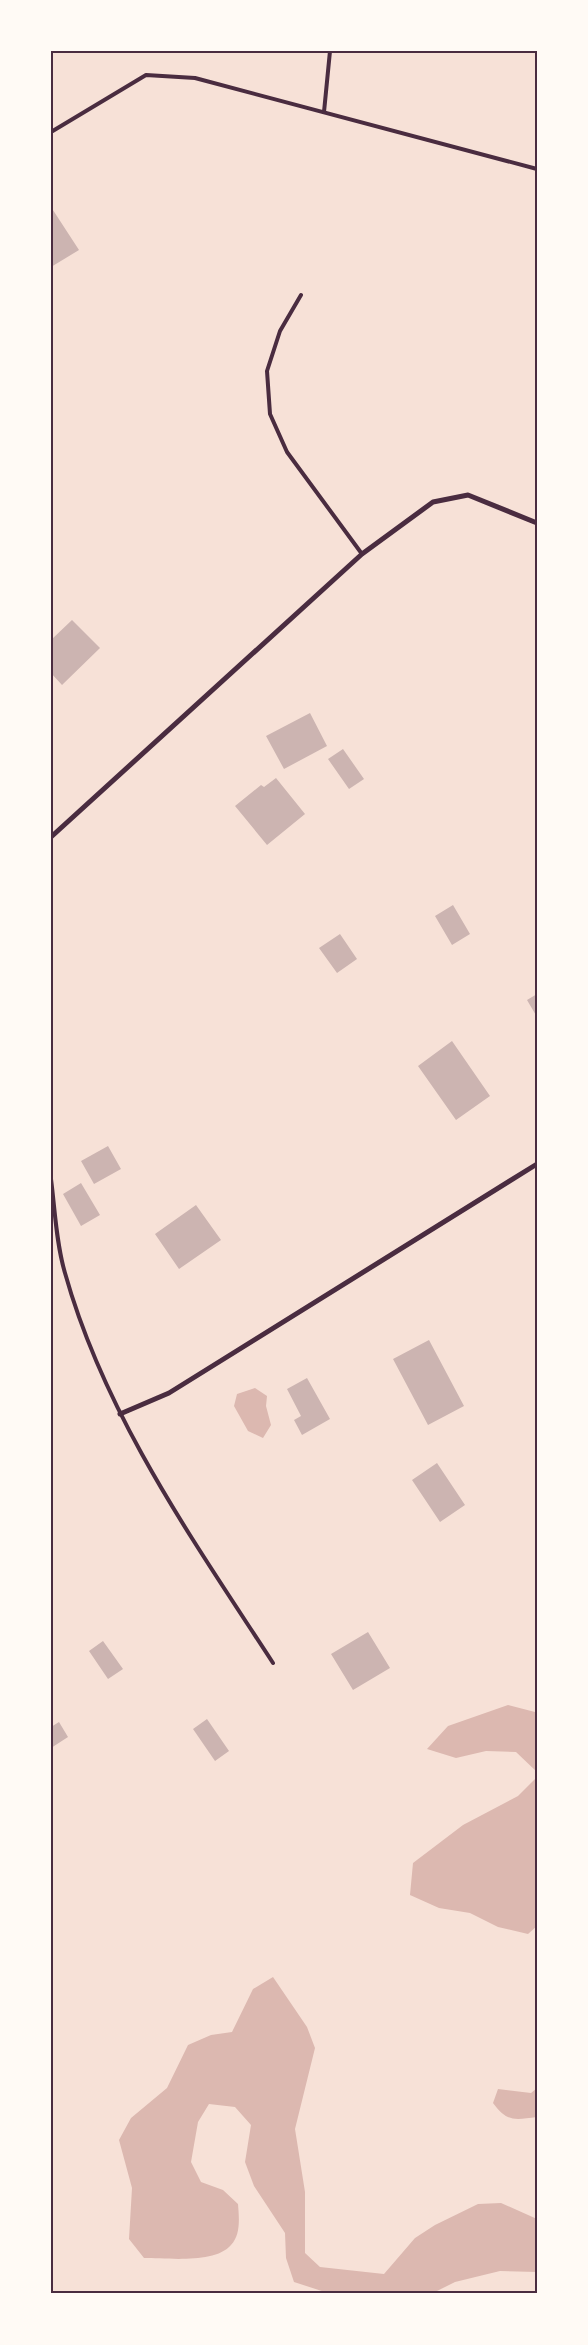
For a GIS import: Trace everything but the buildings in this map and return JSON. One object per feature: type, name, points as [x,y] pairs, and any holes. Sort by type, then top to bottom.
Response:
[{"type":"street","points":[[51,837],[362,554],[433,502],[468,495],[537,523]]},
{"type":"street","points":[[120,1414],[169,1393],[537,1164]]},
{"type":"lane","points":[[324,112],[330,51]]},
{"type":"lane","points":[[51,132],[146,75],[195,78],[537,169]]},
{"type":"lane","points":[[301,295],[280,331],[267,370],[270,414],[287,452],[362,554]]},
{"type":"lane","points":[[51,1178],[64,1271],[92,1351],[120,1414],[171,1505],[272,1663]]},
{"type":"shaded area","points":[[255,1388],[267,1396],[266,1406],[271,1425],[263,1438],[248,1431],[234,1406],[237,1394]]},
{"type":"shaded area","points":[[508,1705],[535,1712],[537,1719],[537,1772],[516,1752],[486,1751],[456,1758],[427,1749],[448,1726]]},
{"type":"shaded area","points":[[537,1777],[537,1926],[528,1934],[498,1927],[470,1913],[439,1908],[410,1895],[413,1863],[463,1825],[518,1796]]},
{"type":"shaded area","points":[[273,1977],[307,2027],[315,2048],[295,2129],[305,2192],[305,2253],[320,2267],[384,2274],[415,2238],[435,2225],[478,2204],[501,2203],[537,2219],[537,2272],[500,2271],[455,2282],[431,2294],[331,2294],[294,2282],[286,2258],[285,2233],[254,2186],[245,2162],[251,2125],[235,2107],[209,2104],[198,2122],[191,2162],[201,2182],[223,2190],[238,2204],[239,2226],[234,2241],[224,2251],[214,2255],[190,2259],[144,2258],[129,2239],[132,2188],[119,2140],[131,2118],[167,2088],[188,2045],[211,2035],[232,2032],[253,1989]]},
{"type":"shaded area","points":[[537,2088],[537,2117],[517,2119],[507,2117],[493,2103],[498,2089],[531,2093]]}]
